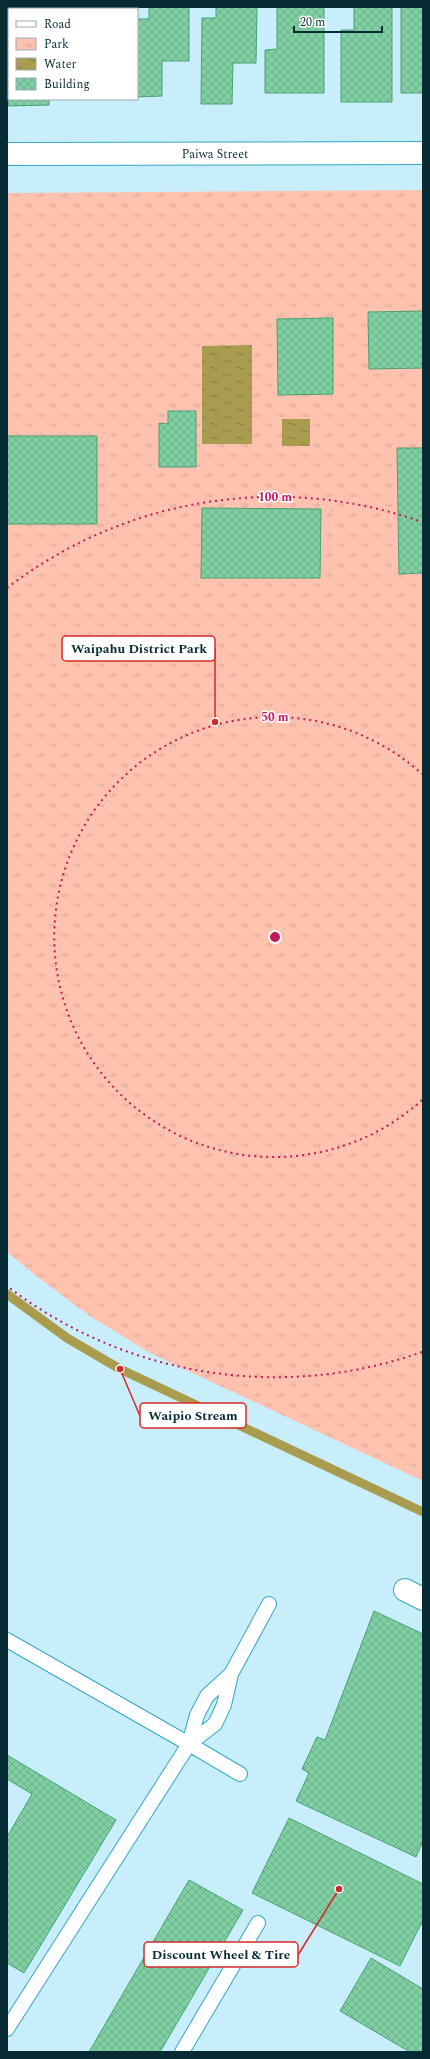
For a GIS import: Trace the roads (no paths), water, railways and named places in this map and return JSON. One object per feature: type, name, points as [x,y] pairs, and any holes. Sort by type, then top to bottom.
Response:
[{"type":"street","name":"Paiwa Street","points":[[7,154],[423,153]]},
{"type":"lane","points":[[189,1744],[214,1724],[224,1705],[231,1674],[269,1604]]},
{"type":"lane","points":[[7,1640],[240,1774]]},
{"type":"lane","points":[[7,2029],[189,1744],[197,1715],[208,1696],[231,1674]]},
{"type":"lane","points":[[182,2052],[258,1923]]},
{"type":"water","points":[[252,345],[252,444],[202,444],[202,346]]},
{"type":"water","points":[[282,419],[310,419],[310,446],[282,446]]},
{"type":"waterway","points":[[7,1294],[67,1338],[120,1369],[423,1512]]},
{"type":"place","name":"Waipahu District Park","points":[[215,722]]},
{"type":"place","name":"Waipio Stream","points":[[120,1369]]},
{"type":"place","name":"Discount Wheel & Tire","points":[[339,1889]]}]
